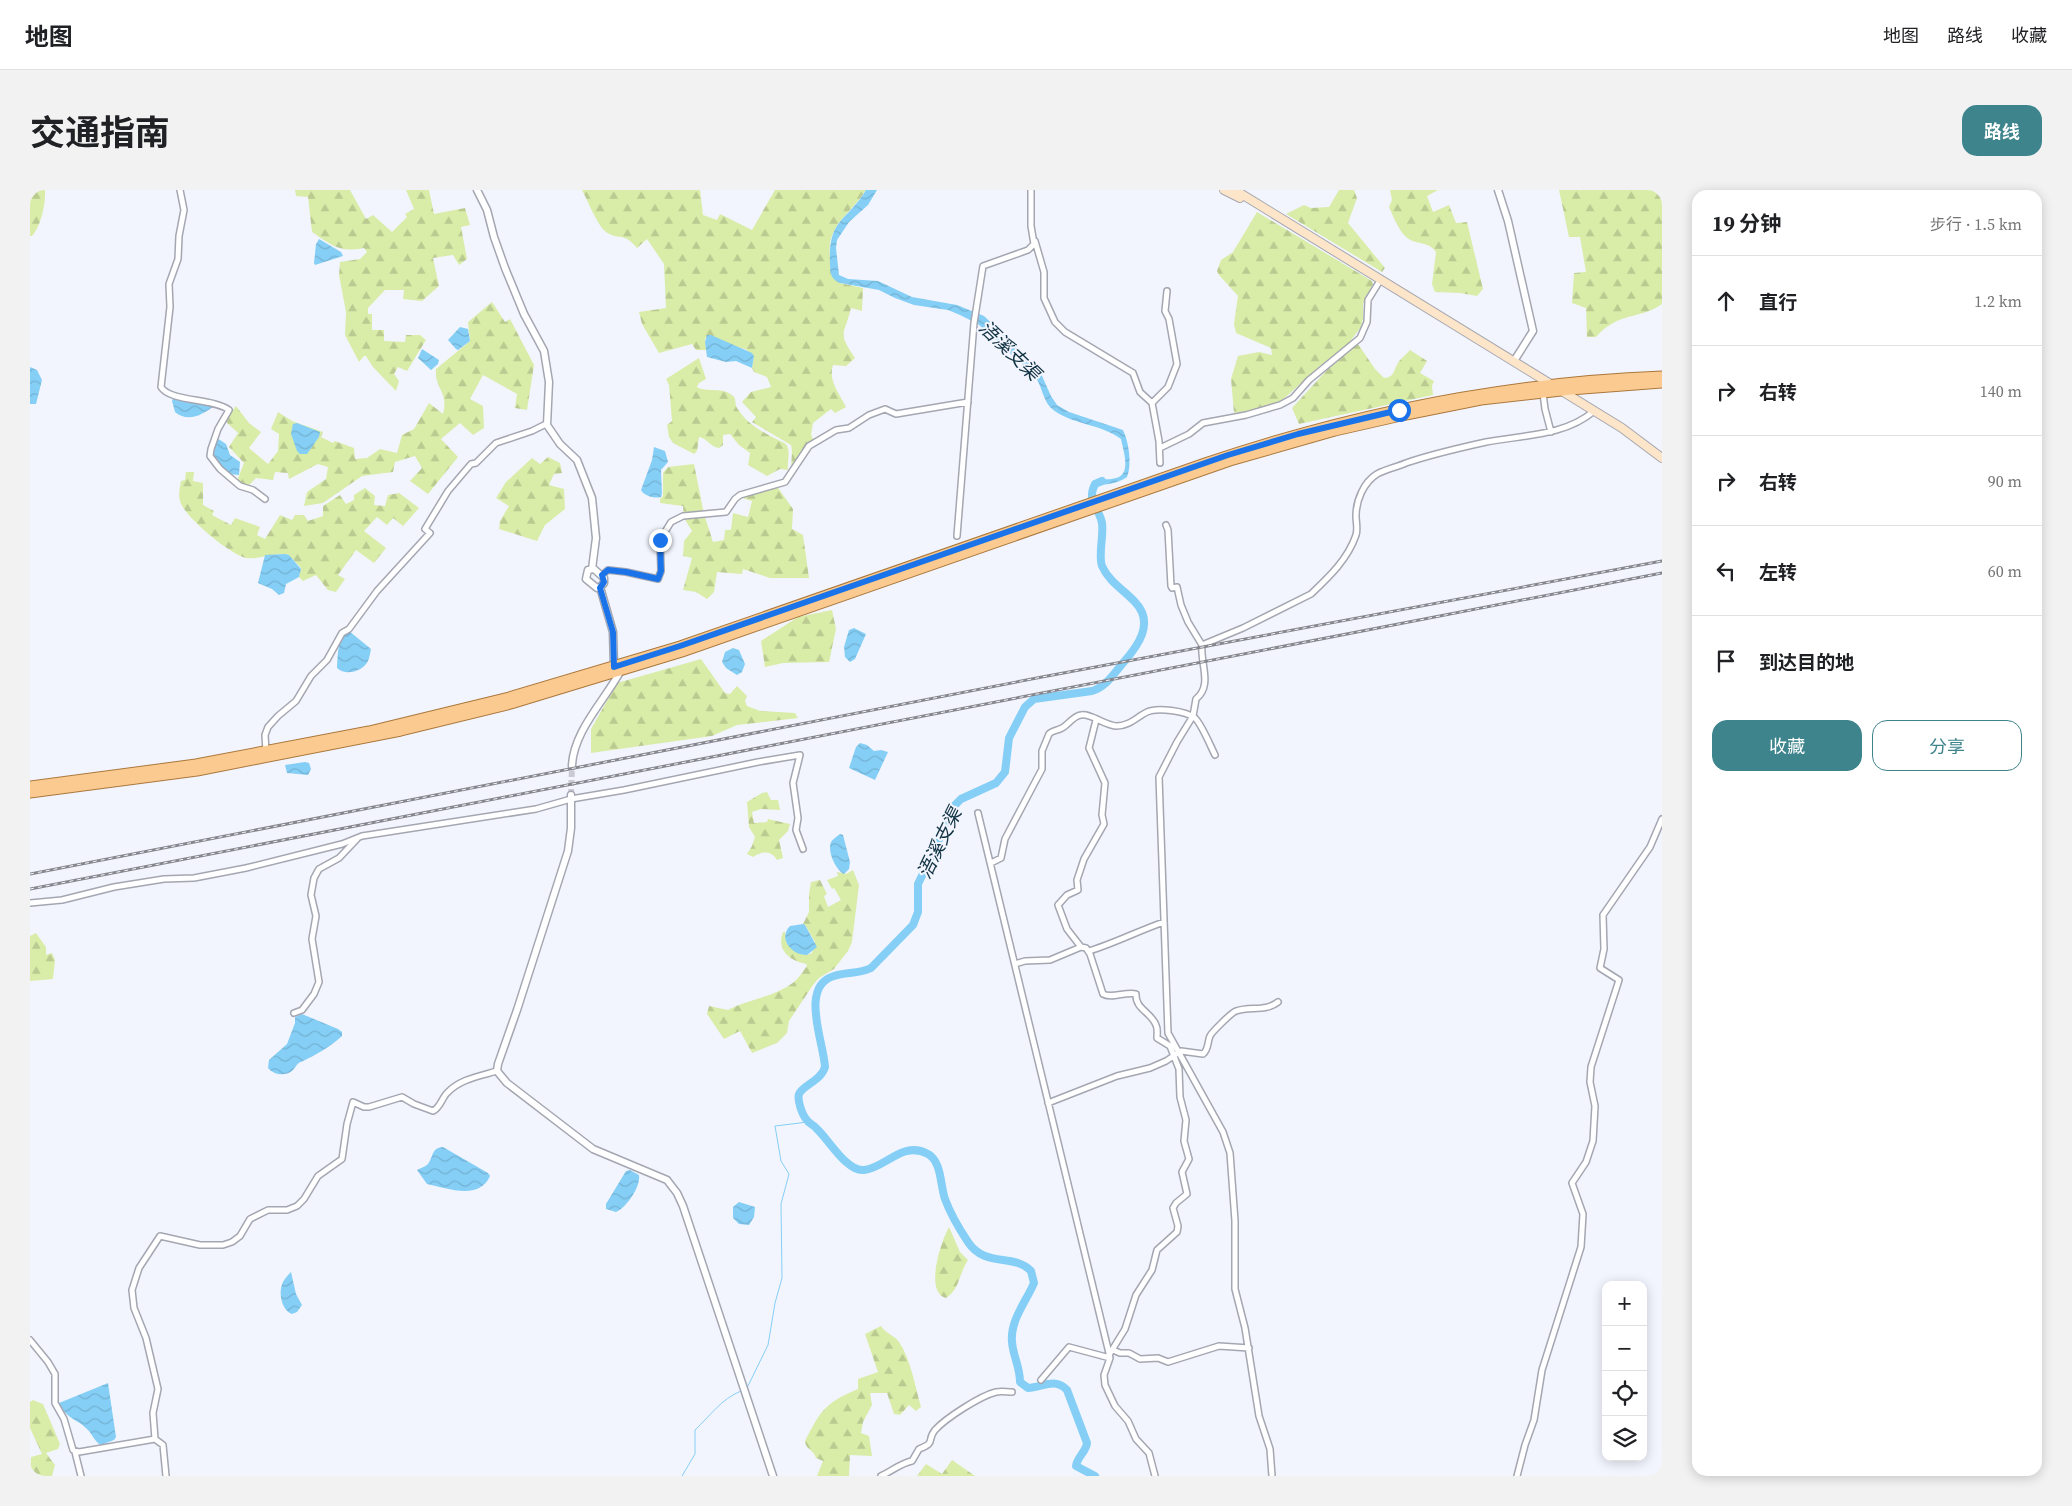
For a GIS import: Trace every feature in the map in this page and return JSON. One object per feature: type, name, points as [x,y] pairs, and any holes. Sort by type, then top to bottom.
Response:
[{"type":"main road","points":[[1224,190],[1280,218]]},
{"type":"main road","points":[[1235,190],[1594,411],[1662,458]]},
{"type":"main road","points":[[30,786],[157,770],[266,751],[430,718],[682,652],[1244,450],[1333,425],[1445,400],[1552,385],[1662,376]]},
{"type":"main road","points":[[1106,501],[1230,461],[1335,431],[1446,406],[1561,391],[1662,383]]},
{"type":"main road","points":[[30,792],[197,771],[370,738],[485,711],[617,669]]},
{"type":"street","points":[[180,190],[184,210],[179,236],[178,259],[169,284],[170,307],[161,386],[169,394],[220,404],[230,410],[218,429],[210,449],[210,456],[220,469],[240,486],[253,490],[265,500]]},
{"type":"street","points":[[477,190],[487,210],[505,268],[524,314],[544,351],[549,382],[546,424],[560,444],[577,460],[592,498],[596,538],[592,569],[588,570],[586,579],[597,588],[600,588]]},
{"type":"street","points":[[1032,190],[1031,226],[1044,272],[1044,298],[1055,322],[1065,332],[1133,373],[1140,392],[1152,403],[1160,448],[1160,463]]},
{"type":"street","points":[[1498,190],[1508,221],[1533,331],[1514,361]]},
{"type":"street","points":[[957,536],[975,312],[982,266],[1028,250],[1035,241]]},
{"type":"street","points":[[1160,448],[1189,434],[1203,423],[1246,415],[1280,405],[1293,398],[1309,380],[1360,338],[1367,322],[1368,300],[1381,279]]},
{"type":"street","points":[[1152,403],[1168,387],[1177,364],[1166,310],[1167,291]]},
{"type":"street","points":[[1543,393],[1551,432]]},
{"type":"street","points":[[602,575],[608,570],[658,579],[661,571],[660,540],[674,520],[683,516],[726,512],[740,495],[786,482],[807,448],[836,430],[847,428],[869,415],[885,409],[896,414],[968,402]]},
{"type":"street","points":[[1202,645],[1243,628],[1315,590],[1341,564],[1348,553],[1357,532],[1356,507],[1359,497],[1370,480],[1379,473],[1432,454],[1551,432],[1584,420],[1594,411]]},
{"type":"street","points":[[266,751],[268,727],[296,701],[311,676],[327,660],[342,633],[349,629],[377,591],[430,533],[425,529],[458,478],[496,443],[527,433],[546,424]]},
{"type":"street","points":[[1166,525],[1170,586],[1172,588],[1177,587],[1180,605],[1202,645],[1206,683],[1196,699],[1193,716],[1177,742],[1158,782],[1168,1030],[1223,1132],[1230,1153],[1235,1221],[1235,1280],[1249,1348],[1259,1416],[1270,1449],[1272,1476]]},
{"type":"street","points":[[592,569],[602,575],[604,582],[600,588]]},
{"type":"street","points":[[572,766],[574,754],[584,731],[617,669],[613,632],[600,588]]},
{"type":"street","points":[[991,863],[1001,858],[1005,839],[1042,769],[1042,751],[1050,733],[1061,729],[1081,715],[1110,726],[1123,726],[1153,709],[1164,709],[1193,716],[1215,755]]},
{"type":"street","points":[[1096,720],[1089,748],[1104,783],[1102,815],[1104,824],[1084,859],[1077,880],[1078,890],[1067,896],[1058,905],[1067,929],[1081,947],[1089,951],[1103,994],[1109,996],[1135,992],[1138,1005],[1157,1026],[1158,1039],[1170,1046],[1180,1069],[1180,1097],[1186,1120],[1184,1141],[1188,1159],[1182,1170],[1182,1176],[1187,1194],[1173,1207],[1178,1226],[1176,1232],[1156,1250],[1152,1270],[1136,1295],[1125,1329],[1109,1357],[1104,1375],[1105,1385],[1115,1406],[1128,1421],[1136,1439],[1149,1453],[1155,1476]]},
{"type":"street","points":[[30,903],[62,900],[114,886],[164,879],[194,878],[246,868],[342,844],[358,838],[410,830],[472,817],[536,809],[571,797],[624,790],[800,755],[794,783],[798,818],[796,830],[803,849]]},
{"type":"street","points":[[571,797],[571,828],[568,851],[498,1064],[498,1071],[506,1083],[593,1149],[663,1178],[677,1193],[684,1206],[773,1476]]},
{"type":"street","points":[[978,813],[1109,1357]]},
{"type":"street","points":[[1517,1476],[1524,1445],[1534,1420],[1542,1370],[1582,1241],[1582,1208],[1572,1182],[1586,1162],[1592,1146],[1595,1106],[1590,1082],[1591,1067],[1619,980],[1600,968],[1604,949],[1603,914],[1650,848],[1662,819]]},
{"type":"street","points":[[294,1013],[302,1010],[314,994],[319,982],[312,939],[316,916],[312,895],[314,878],[319,869],[339,858],[358,838]]},
{"type":"street","points":[[1089,951],[1116,943],[1140,930],[1164,922]]},
{"type":"street","points":[[1015,964],[1025,961],[1050,960],[1081,947]]},
{"type":"street","points":[[1048,1103],[1122,1074],[1150,1068],[1184,1050],[1203,1054],[1206,1051],[1212,1034],[1232,1014],[1237,1011],[1264,1009],[1278,1002]]},
{"type":"street","points":[[155,1439],[153,1413],[158,1390],[146,1338],[134,1308],[132,1290],[139,1268],[160,1236],[200,1245],[220,1246],[232,1242],[240,1236],[250,1219],[268,1210],[287,1210],[300,1204],[318,1176],[340,1161],[344,1154],[347,1124],[353,1102],[369,1107],[402,1097],[433,1111],[437,1109],[447,1092],[454,1087],[470,1078],[498,1071]]},
{"type":"street","points":[[30,1340],[55,1374],[54,1403],[64,1419],[81,1476]]},
{"type":"street","points":[[1113,1350],[1120,1353],[1129,1352],[1140,1359],[1158,1358],[1168,1362],[1219,1346],[1249,1348]]},
{"type":"street","points":[[1041,1380],[1069,1347],[1109,1357]]},
{"type":"street","points":[[881,1476],[895,1471],[905,1462],[912,1461],[919,1449],[928,1446],[932,1442],[935,1431],[960,1410],[996,1392],[1012,1392]]},
{"type":"street","points":[[75,1452],[155,1439],[163,1445],[166,1476]]},
{"type":"green space","points":[[30,190],[45,190],[42,214],[38,227],[32,236],[30,236]]},
{"type":"green space","points":[[295,190],[350,190],[366,219],[373,215],[392,232],[407,217],[405,214],[414,209],[406,190],[429,190],[434,214],[465,208],[470,225],[461,227],[467,259],[459,265],[453,255],[433,258],[439,286],[422,301],[403,299],[404,290],[385,290],[368,308],[368,314],[372,314],[372,330],[384,330],[384,341],[405,342],[406,335],[420,335],[426,340],[407,371],[398,367],[394,374],[399,381],[396,391],[373,367],[366,356],[359,362],[345,335],[346,312],[339,275],[340,262],[360,259],[367,252],[364,248],[342,249],[336,247],[312,232],[308,197],[296,196]]},
{"type":"green space","points":[[582,190],[700,190],[703,215],[717,220],[720,214],[752,230],[775,190],[866,190],[841,220],[832,236],[830,246],[831,264],[840,283],[863,288],[862,311],[851,308],[844,329],[844,338],[855,358],[846,366],[833,365],[832,371],[833,382],[846,407],[835,413],[831,409],[813,423],[811,435],[813,439],[817,438],[818,441],[791,470],[791,445],[752,422],[756,417],[742,402],[751,392],[771,387],[767,377],[754,372],[752,368],[754,356],[745,349],[705,338],[706,350],[696,350],[692,344],[659,353],[642,324],[639,312],[666,308],[664,264],[647,239],[637,248],[628,240],[606,232],[596,219]]},
{"type":"green space","points":[[1339,190],[1354,190],[1357,198],[1348,223],[1385,268],[1382,272],[1286,214],[1304,205],[1311,208],[1329,207]]},
{"type":"green space","points":[[1390,190],[1438,190],[1427,196],[1433,212],[1449,205],[1456,223],[1467,222],[1483,289],[1477,296],[1435,292],[1432,284],[1436,252],[1433,248],[1413,241],[1402,233],[1389,207],[1392,200]]},
{"type":"green space","points":[[1559,190],[1662,190],[1662,304],[1654,309],[1613,323],[1596,337],[1587,337],[1586,308],[1572,303],[1574,273],[1586,272],[1580,237],[1569,237]]},
{"type":"green space","points":[[1257,212],[1372,281],[1373,284],[1363,304],[1361,327],[1348,344],[1276,404],[1234,413],[1231,379],[1238,356],[1259,352],[1272,355],[1271,348],[1236,333],[1234,324],[1238,296],[1217,271],[1221,260],[1233,252]]},
{"type":"green space","points":[[492,302],[505,322],[510,319],[534,365],[527,410],[515,408],[517,394],[483,375],[470,399],[483,406],[484,428],[473,435],[460,423],[441,439],[458,457],[428,494],[410,481],[422,468],[415,456],[395,462],[393,472],[362,476],[323,503],[304,506],[307,492],[326,479],[328,467],[318,464],[289,479],[288,473],[275,472],[273,480],[256,478],[247,487],[237,481],[244,463],[229,447],[238,433],[225,421],[236,406],[249,423],[261,432],[249,448],[268,464],[278,451],[279,434],[271,429],[278,412],[292,421],[323,432],[321,437],[333,443],[335,441],[354,448],[355,459],[367,458],[380,449],[397,453],[402,435],[414,429],[429,403],[443,414],[444,400],[437,381],[436,369],[470,341],[468,322]]},
{"type":"green space","points":[[1358,344],[1375,369],[1384,378],[1392,375],[1399,361],[1410,350],[1427,361],[1420,373],[1434,381],[1432,386],[1433,395],[1299,424],[1292,408],[1327,370]]},
{"type":"green space","points":[[699,358],[706,379],[699,383],[697,387],[730,394],[735,398],[737,408],[747,420],[786,444],[789,453],[788,470],[780,469],[767,476],[748,465],[750,453],[739,445],[730,434],[723,435],[723,445],[719,448],[699,437],[697,451],[694,454],[673,443],[669,437],[667,425],[672,421],[669,385],[666,379]]},
{"type":"green space","points":[[548,457],[560,463],[562,473],[554,474],[549,485],[564,489],[565,509],[545,525],[537,541],[499,529],[500,521],[509,506],[496,498],[506,482],[532,458],[540,464]]},
{"type":"green space","points":[[694,464],[704,514],[713,542],[724,540],[725,530],[731,530],[733,513],[748,517],[752,501],[739,497],[776,485],[793,509],[792,529],[803,535],[809,578],[770,578],[743,569],[742,574],[717,572],[714,592],[707,599],[696,592],[683,590],[692,558],[683,556],[684,541],[692,531],[684,518],[683,506],[660,503],[660,499],[663,496],[663,473],[668,467]]},
{"type":"green space","points":[[186,472],[194,472],[193,481],[203,483],[203,505],[214,511],[212,515],[231,525],[235,518],[260,527],[257,535],[265,539],[280,515],[292,520],[295,515],[304,515],[308,521],[323,516],[323,506],[340,495],[346,504],[354,500],[354,495],[365,488],[375,496],[374,505],[385,506],[388,495],[399,493],[419,508],[403,526],[393,518],[387,525],[377,517],[364,531],[386,548],[374,563],[356,550],[338,575],[345,579],[336,592],[328,590],[316,575],[303,581],[299,577],[301,568],[289,555],[278,554],[246,558],[220,543],[183,508],[179,494],[181,481],[185,480]]},
{"type":"green space","points":[[832,610],[836,629],[829,662],[783,663],[765,667],[761,641],[798,617]]},
{"type":"green space","points":[[701,659],[725,693],[730,694],[737,686],[747,696],[745,701],[747,706],[760,711],[795,713],[798,718],[737,725],[712,736],[591,753],[591,729],[617,683]]},
{"type":"green space","points":[[767,792],[771,800],[778,800],[780,810],[761,809],[752,812],[754,823],[767,822],[768,819],[790,824],[788,831],[779,840],[783,858],[777,860],[772,854],[766,852],[753,857],[747,854],[755,837],[749,827],[747,802]]},
{"type":"green space","points":[[853,870],[859,885],[852,942],[848,951],[834,969],[819,978],[813,985],[789,1021],[787,1033],[777,1043],[752,1053],[740,1031],[724,1039],[707,1014],[709,1006],[728,1010],[770,995],[787,987],[796,980],[807,966],[786,954],[781,944],[783,932],[785,932],[786,942],[798,952],[804,955],[812,953],[815,942],[803,924],[809,912],[811,882],[820,880],[827,894],[824,896],[828,907],[841,900],[827,880],[838,876],[837,872],[846,874]]},
{"type":"green space","points":[[36,933],[46,947],[46,955],[52,953],[55,960],[53,979],[30,981],[30,936]]},
{"type":"green space","points":[[949,1227],[960,1252],[968,1260],[957,1285],[946,1298],[939,1294],[935,1277],[942,1243]]},
{"type":"green space","points":[[881,1326],[899,1342],[903,1349],[910,1365],[921,1407],[916,1411],[909,1405],[900,1415],[894,1414],[887,1393],[870,1393],[872,1405],[863,1422],[861,1433],[869,1436],[872,1456],[850,1455],[849,1476],[817,1476],[823,1461],[816,1458],[806,1446],[805,1441],[815,1422],[831,1403],[858,1389],[858,1379],[878,1372],[865,1334]]},
{"type":"green space","points":[[33,1400],[43,1404],[60,1444],[58,1449],[46,1453],[55,1465],[52,1476],[30,1476],[31,1457],[42,1454],[30,1428],[30,1402]]},
{"type":"green space","points":[[952,1460],[975,1476],[917,1476],[926,1464],[942,1474]]},
{"type":"water","points":[[866,190],[877,190],[868,205],[849,222],[837,240],[839,275],[848,279],[878,281],[912,297],[957,305],[984,316],[1038,367],[1057,405],[1069,412],[1123,430],[1129,454],[1129,472],[1127,477],[1110,484],[1101,485],[1093,483],[1098,480],[1116,478],[1124,472],[1125,455],[1121,439],[1104,430],[1066,417],[1050,407],[1034,375],[978,324],[948,310],[914,305],[879,290],[840,283],[833,278],[830,268],[830,249],[835,229]]},
{"type":"water","points":[[319,239],[341,252],[343,256],[315,265],[316,244]]},
{"type":"water","points":[[460,327],[468,329],[470,341],[458,350],[448,340]]},
{"type":"water","points":[[707,335],[752,353],[754,356],[752,368],[736,361],[726,362],[707,357],[705,342]]},
{"type":"water","points":[[422,349],[439,360],[438,364],[431,370],[418,358]]},
{"type":"water","points":[[30,367],[37,370],[42,380],[36,404],[30,404]]},
{"type":"water","points":[[174,396],[215,405],[200,415],[185,417],[175,412],[172,401]]},
{"type":"water","points":[[297,423],[320,432],[319,437],[307,454],[300,454],[297,451],[291,434],[293,424]]},
{"type":"water","points":[[217,438],[226,444],[230,455],[240,462],[239,475],[229,474],[212,458]]},
{"type":"water","points":[[654,447],[665,451],[668,462],[661,470],[662,494],[659,498],[647,495],[641,490],[652,460]]},
{"type":"water","points":[[265,555],[289,555],[301,569],[299,577],[286,584],[284,593],[279,595],[272,589],[258,583]]},
{"type":"water","points":[[854,628],[866,634],[855,659],[850,662],[845,657],[844,647],[849,630]]},
{"type":"water","points":[[349,631],[371,649],[368,661],[363,667],[356,671],[344,672],[337,668],[338,652],[342,637]]},
{"type":"water","points":[[733,648],[739,650],[745,664],[742,672],[737,675],[726,668],[722,662],[725,652]]},
{"type":"water","points":[[860,743],[867,745],[874,751],[888,752],[875,780],[849,768],[856,747]]},
{"type":"water","points":[[309,763],[311,769],[308,775],[287,773],[285,765]]},
{"type":"water","points":[[840,834],[843,835],[850,862],[849,869],[844,874],[835,865],[830,851],[831,842]]},
{"type":"water","points":[[803,924],[817,947],[807,955],[802,955],[792,950],[788,946],[785,936],[790,926]]},
{"type":"water","points":[[302,1014],[338,1029],[342,1032],[342,1036],[323,1051],[298,1063],[287,1074],[273,1072],[268,1068],[269,1060],[287,1044],[295,1023],[295,1017]]},
{"type":"water","points":[[443,1147],[488,1173],[490,1176],[485,1184],[471,1191],[462,1191],[427,1184],[417,1170],[428,1164],[436,1149]]},
{"type":"water","points":[[630,1170],[639,1175],[638,1185],[632,1196],[616,1212],[606,1209],[606,1204],[626,1171]]},
{"type":"water","points":[[739,1202],[755,1207],[754,1217],[749,1225],[739,1224],[733,1218],[733,1207]]},
{"type":"water","points":[[291,1272],[296,1294],[302,1305],[297,1312],[292,1314],[285,1309],[281,1295],[283,1282]]},
{"type":"water","points":[[108,1383],[116,1437],[114,1440],[101,1445],[84,1426],[62,1409],[59,1403]]},
{"type":"waterway","name":"浯溪支渠","points":[[1095,1476],[1076,1466],[1087,1443],[1067,1390],[1053,1383],[1028,1388],[1020,1382],[1012,1334],[1016,1319],[1034,1283],[1031,1271],[1024,1266],[991,1258],[975,1250],[955,1221],[943,1193],[936,1162],[928,1154],[910,1150],[902,1152],[872,1168],[864,1170],[851,1166],[804,1117],[799,1103],[799,1094],[820,1076],[825,1067],[816,1016],[818,991],[824,982],[834,976],[871,968],[913,925],[918,912],[918,884],[951,809],[961,799],[996,783],[1005,772],[1009,738],[1025,707],[1034,699],[1097,689],[1109,679],[1139,642],[1144,626],[1141,610],[1109,577],[1102,566],[1102,523],[1092,500],[1095,484],[1102,481]]},
{"type":"waterway","points":[[747,1388],[768,1345],[775,1303],[782,1278],[781,1204],[789,1174],[781,1161],[775,1126],[808,1122]]},
{"type":"waterway","points":[[682,1476],[695,1454],[695,1430],[727,1398],[741,1391]]},
{"type":"tunnel","points":[[571,795],[572,766]]},
{"type":"railway","points":[[30,874],[1042,677],[1662,561]]},
{"type":"railway","points":[[30,889],[1662,573]]},
{"type":"route","points":[[660,540],[661,571],[658,579],[608,570],[602,575],[604,582],[600,588],[610,617],[615,644],[614,667],[680,646],[1228,455],[1298,434],[1399,410]]}]
